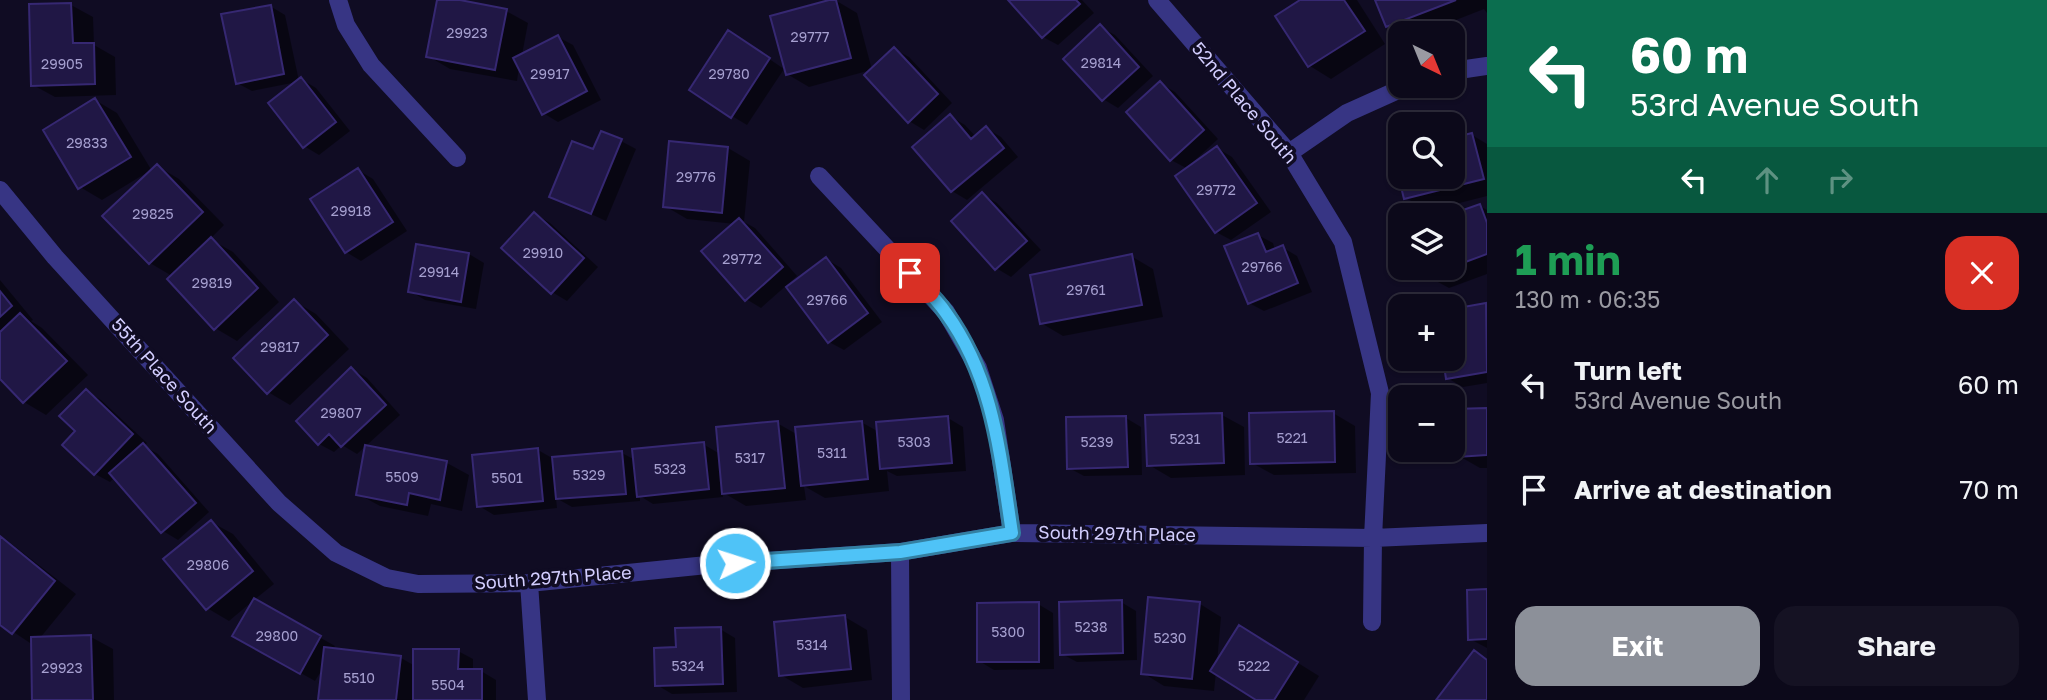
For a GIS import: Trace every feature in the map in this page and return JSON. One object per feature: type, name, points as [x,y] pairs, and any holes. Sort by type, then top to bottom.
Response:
[{"type":"street","points":[[338,0],[345,25],[371,65],[457,158]]},
{"type":"street","name":"52nd Place South","points":[[1157,0],[1289,153],[1343,243],[1380,393],[1372,622]]},
{"type":"street","points":[[1465,69],[1487,66]]},
{"type":"street","points":[[1289,153],[1347,113],[1388,95]]},
{"type":"street","points":[[818,176],[946,312],[978,369],[995,419],[1012,533]]},
{"type":"street","name":"55th Place South","points":[[0,190],[55,257],[279,503],[336,553]]},
{"type":"street","name":"South 297th Place","points":[[336,553],[387,578],[418,584],[529,583],[707,565],[900,552],[1012,533],[1373,538],[1487,533]]},
{"type":"street","points":[[900,552],[901,700]]},
{"type":"street","points":[[529,583],[537,700]]},
{"type":"building","points":[[437,0],[460,0],[507,9],[495,70],[426,57]]},
{"type":"building","points":[[836,0],[851,58],[786,75],[770,16]]},
{"type":"building","points":[[1008,0],[1076,0],[1080,4],[1042,38]]},
{"type":"building","points":[[1300,0],[1344,0],[1365,31],[1308,67],[1275,16]]},
{"type":"building","points":[[1375,0],[1456,0],[1402,21],[1388,21],[1386,27]]},
{"type":"building","points":[[71,3],[73,43],[94,43],[95,84],[31,86],[29,4]]},
{"type":"building","points":[[271,5],[284,74],[236,84],[221,14]]},
{"type":"building","points":[[1100,24],[1139,67],[1102,101],[1063,59]]},
{"type":"building","points":[[728,30],[770,58],[731,118],[689,90]]},
{"type":"building","points":[[558,35],[587,91],[542,115],[513,58]]},
{"type":"building","points":[[894,47],[938,94],[908,123],[864,75]]},
{"type":"building","points":[[301,77],[336,122],[303,148],[268,103]]},
{"type":"building","points":[[1160,81],[1204,130],[1170,161],[1126,112]]},
{"type":"building","points":[[95,98],[131,157],[78,189],[43,130]]},
{"type":"building","points":[[950,114],[971,139],[986,126],[1004,148],[951,192],[912,147]]},
{"type":"building","points":[[601,131],[622,139],[591,214],[549,197],[572,141],[593,149]]},
{"type":"building","points":[[1472,133],[1484,179],[1465,184],[1465,135]]},
{"type":"building","points":[[669,141],[728,147],[722,213],[663,207]]},
{"type":"building","points":[[1217,146],[1257,203],[1215,233],[1175,176]]},
{"type":"building","points":[[157,164],[203,212],[149,264],[102,216]]},
{"type":"building","points":[[358,168],[393,222],[345,253],[310,199]]},
{"type":"building","points":[[1402,189],[1444,189],[1404,199]]},
{"type":"building","points":[[982,192],[1027,241],[995,270],[951,221]]},
{"type":"building","points":[[1480,204],[1487,223],[1487,254],[1465,262],[1465,209]]},
{"type":"building","points":[[534,212],[584,258],[551,294],[501,248]]},
{"type":"building","points":[[739,218],[783,267],[745,301],[701,251]]},
{"type":"building","points":[[1258,233],[1266,252],[1283,245],[1298,283],[1248,304],[1224,246]]},
{"type":"building","points":[[211,237],[258,288],[214,330],[167,279]]},
{"type":"building","points":[[416,244],[469,253],[461,302],[408,292]]},
{"type":"building","points":[[1132,254],[1142,305],[1040,324],[1030,275]]},
{"type":"building","points":[[826,257],[868,313],[828,343],[786,287]]},
{"type":"building","points":[[0,291],[12,306],[0,317]]},
{"type":"building","points":[[294,299],[328,335],[267,394],[233,358]]},
{"type":"building","points":[[1486,303],[1487,372],[1446,379],[1445,371],[1465,371],[1465,307]]},
{"type":"building","points":[[20,313],[67,361],[23,403],[0,379],[0,332]]},
{"type":"building","points":[[351,367],[386,405],[341,447],[329,434],[318,445],[296,421]]},
{"type":"building","points":[[86,389],[133,434],[94,475],[62,445],[75,431],[59,416]]},
{"type":"building","points":[[1487,408],[1487,455],[1465,456],[1465,409]]},
{"type":"building","points":[[1334,411],[1335,462],[1250,464],[1249,413]]},
{"type":"building","points":[[1222,413],[1224,463],[1147,466],[1145,415]]},
{"type":"building","points":[[948,416],[952,463],[880,469],[876,422]]},
{"type":"building","points":[[1126,416],[1128,467],[1067,469],[1066,417]]},
{"type":"building","points":[[778,421],[785,488],[722,494],[716,427]]},
{"type":"building","points":[[862,421],[868,479],[801,486],[795,427]]},
{"type":"building","points":[[704,442],[709,489],[637,497],[632,449]]},
{"type":"building","points":[[143,443],[196,503],[161,533],[109,473]]},
{"type":"building","points":[[365,445],[447,461],[440,500],[409,493],[407,505],[356,495]]},
{"type":"building","points":[[538,448],[543,501],[477,507],[472,455]]},
{"type":"building","points":[[622,451],[626,494],[556,499],[552,457]]},
{"type":"building","points":[[211,520],[253,571],[206,610],[163,559]]},
{"type":"building","points":[[0,536],[55,581],[12,634],[0,625]]},
{"type":"building","points":[[1487,589],[1487,639],[1468,640],[1467,590]]},
{"type":"building","points":[[1148,597],[1200,602],[1192,679],[1141,674]]},
{"type":"building","points":[[254,598],[321,636],[300,674],[232,636]]},
{"type":"building","points":[[1122,600],[1123,653],[1060,655],[1059,602]]},
{"type":"building","points":[[1039,602],[1039,662],[977,662],[977,603]]},
{"type":"building","points":[[845,615],[851,669],[779,676],[774,622]]},
{"type":"building","points":[[1239,625],[1298,662],[1274,700],[1256,700],[1210,671]]},
{"type":"building","points":[[721,627],[723,684],[655,686],[654,648],[676,647],[675,628]]},
{"type":"building","points":[[91,635],[93,700],[32,700],[31,637]]},
{"type":"building","points":[[324,647],[401,656],[396,700],[318,700]]},
{"type":"building","points":[[413,649],[459,649],[458,669],[482,669],[482,700],[413,700]]},
{"type":"building","points":[[1474,650],[1487,660],[1487,700],[1436,700]]},
{"type":"route","points":[[735,563],[900,552],[1012,533],[995,419],[978,369],[946,312],[910,273]]}]
